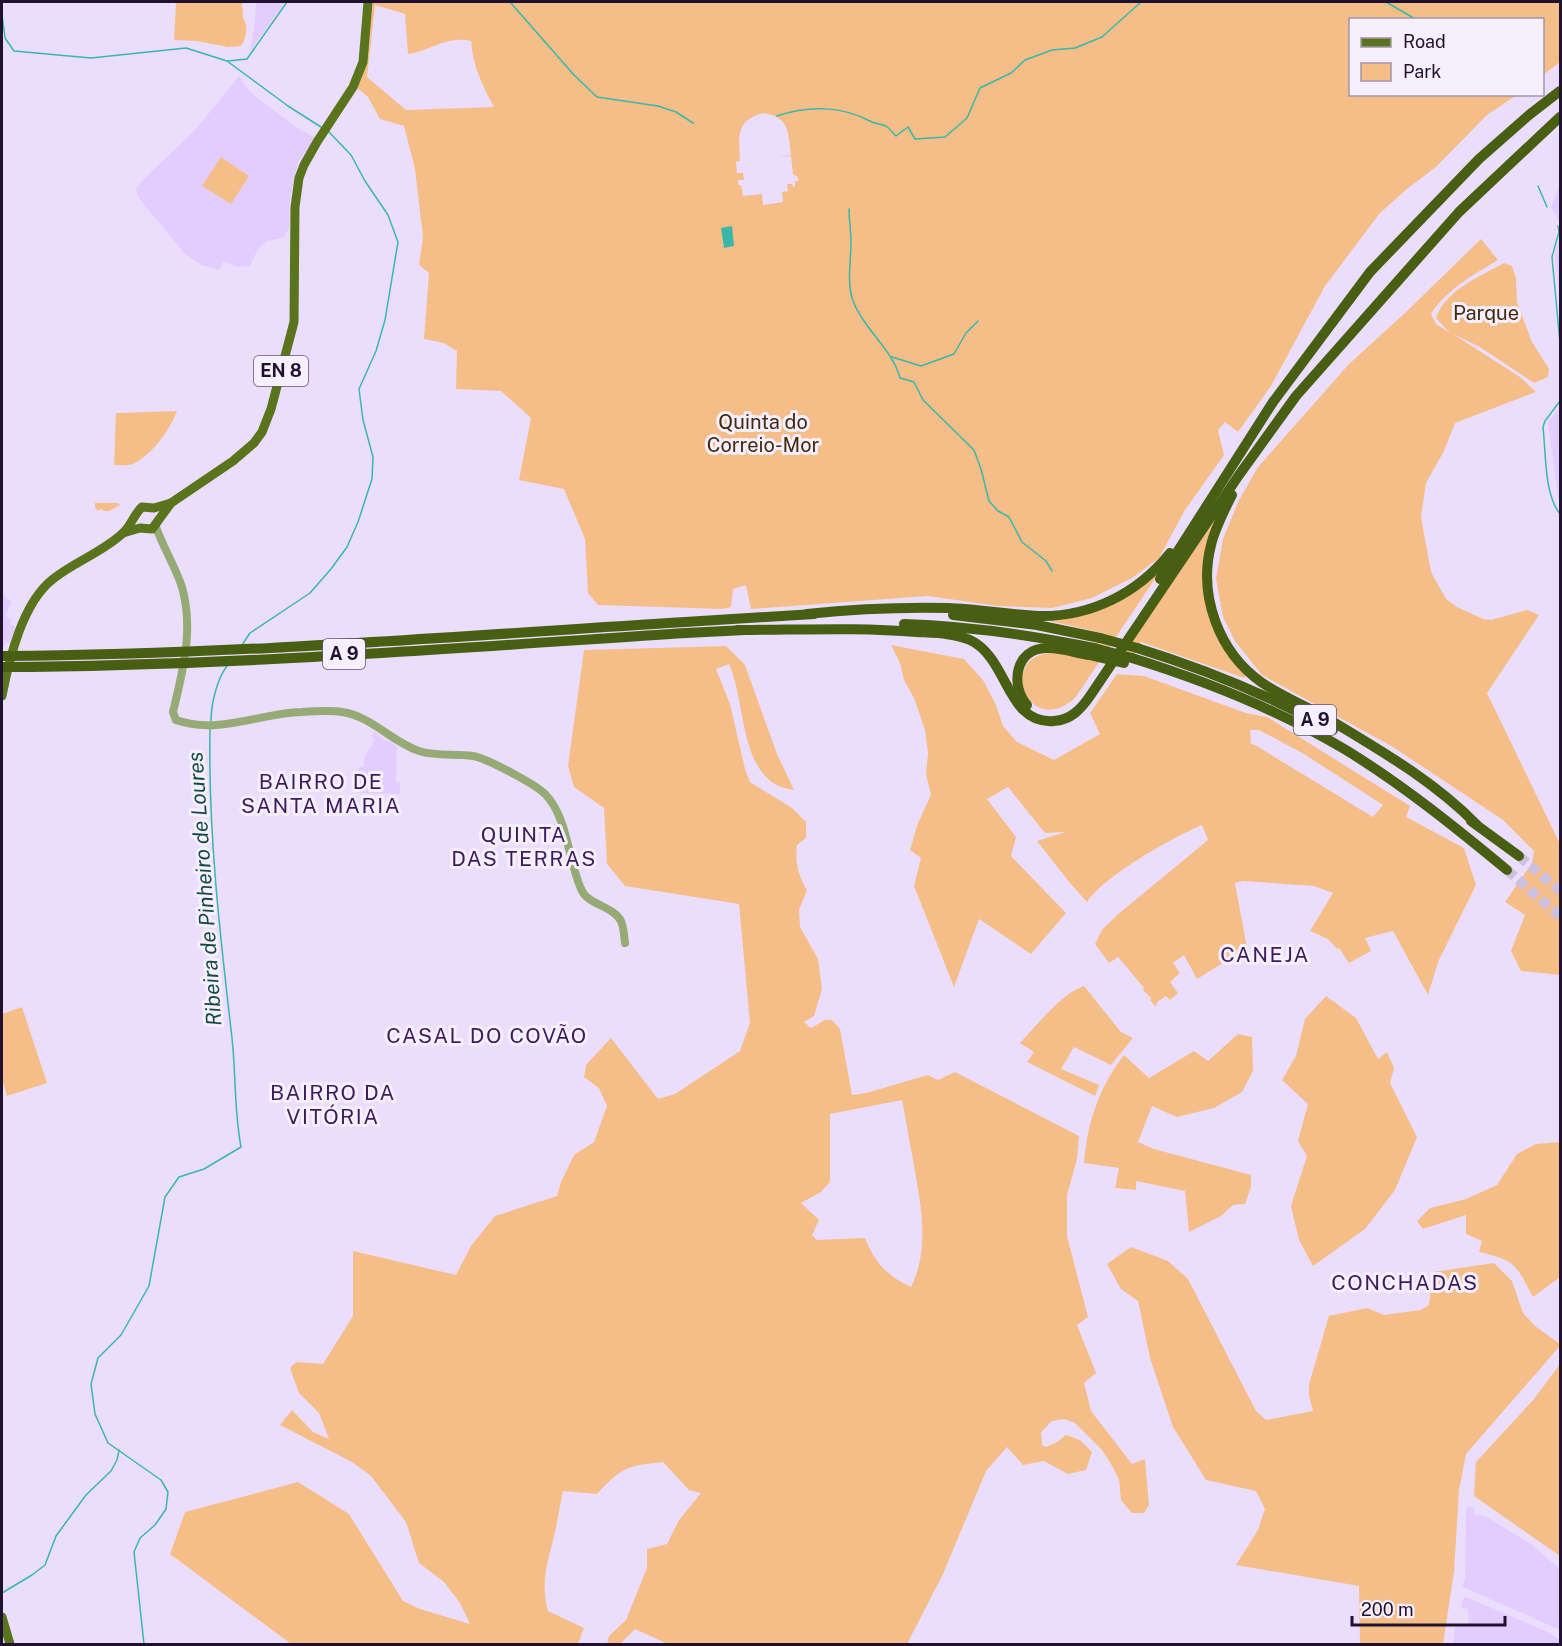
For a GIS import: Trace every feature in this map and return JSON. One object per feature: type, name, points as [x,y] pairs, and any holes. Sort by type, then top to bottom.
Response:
[{"type":"highway","points":[[1132,657],[1094,647],[1038,649],[1028,654],[1020,663],[1016,675],[1018,689],[1025,703],[1036,712],[1051,715],[1066,711],[1079,700],[1211,501],[1273,402],[1370,272],[1479,159],[1560,91]]},
{"type":"highway","points":[[738,630],[881,629],[961,637],[978,644],[994,660],[1015,700],[1025,713],[1047,722],[1061,721],[1074,714],[1085,704],[1248,462],[1310,379],[1459,212],[1560,117]]},
{"type":"highway","points":[[1248,462],[1213,536],[1207,568],[1212,612],[1227,644],[1240,663],[1262,683],[1321,715],[1425,779],[1477,825]]},
{"type":"highway","points":[[807,614],[918,607],[978,609],[1042,616],[1091,608],[1124,594],[1149,575],[1168,555],[1206,499],[1228,472]]},
{"type":"highway","name":"A 9","points":[[4,662],[208,663],[686,628],[807,614],[892,612],[960,615],[1037,625],[1094,647]]},
{"type":"highway","name":"A 9","points":[[686,628],[738,630],[848,624],[929,625],[1017,633],[1094,647],[1222,677],[1303,714],[1396,767],[1519,856]]},
{"type":"highway","name":"A 9","points":[[1132,657],[1244,698],[1317,734],[1366,763],[1426,805],[1507,870]]},
{"type":"main road","name":"EN 8","points":[[2,696],[4,662],[42,588],[123,533],[151,526],[171,503],[220,471],[259,438],[266,424],[294,321],[297,184],[304,165],[317,142],[353,87],[363,62],[368,2]]},
{"type":"main road","name":"EN 8","points":[[123,533],[142,507],[154,508],[171,503]]},
{"type":"main road","points":[[135,517],[151,526],[154,508]]},
{"type":"main road","points":[[2,1617],[10,1644]]},
{"type":"street","points":[[151,526],[175,569],[182,588],[187,614],[188,639],[173,712],[176,720],[217,726],[283,713],[343,712],[359,717],[405,746],[421,752],[446,756],[475,756],[495,765],[535,786],[550,800],[563,831],[583,893],[616,915],[621,921],[625,943]]},
{"type":"shaded area","points":[[256,2],[285,2],[250,52],[255,21]]},
{"type":"shaded area","points":[[239,76],[250,92],[297,128],[316,138],[298,162],[290,199],[289,228],[283,238],[267,241],[258,249],[250,266],[236,267],[223,261],[220,270],[201,265],[185,254],[138,197],[136,189],[196,129]]},
{"type":"shaded area","points":[[1560,184],[1560,223],[1551,207]]},
{"type":"shaded area","points":[[732,226],[734,246],[724,248],[721,228]]},
{"type":"shaded area","points":[[1560,236],[1560,301],[1555,255]]},
{"type":"shaded area","points":[[1560,408],[1560,500],[1548,422]]},
{"type":"shaded area","points":[[2,594],[12,602],[5,616],[12,619],[10,624],[16,627],[9,643],[6,642],[3,649]]},
{"type":"shaded area","points":[[375,732],[385,741],[390,741],[397,747],[396,782],[400,782],[400,794],[357,793],[359,767],[363,767],[365,756],[375,740],[371,736]]},
{"type":"shaded area","points":[[1468,1506],[1474,1509],[1474,1514],[1487,1517],[1532,1545],[1560,1569],[1560,1630],[1463,1587]]},
{"type":"shaded area","points":[[1466,1597],[1548,1632],[1560,1640],[1560,1644],[1453,1644],[1456,1623],[1468,1627],[1468,1609],[1461,1608],[1463,1599]]},
{"type":"green space","points":[[176,2],[242,2],[246,28],[241,46],[228,47],[197,41],[174,40]]},
{"type":"green space","name":"Quinta do Correio-Mor","points":[[370,2],[1560,2],[1560,62],[1544,74],[1544,18],[1349,18],[1349,96],[1516,96],[1487,115],[1436,167],[1380,213],[1325,286],[1271,386],[1238,432],[1225,422],[1218,430],[1224,455],[1185,510],[1159,558],[1132,578],[1092,598],[1052,608],[998,606],[928,596],[751,609],[746,585],[733,589],[731,607],[723,609],[598,605],[588,593],[585,539],[564,489],[519,480],[531,418],[501,391],[456,389],[457,351],[444,343],[424,339],[429,273],[419,265],[423,237],[415,169],[404,126],[380,119],[368,97],[357,88]],"holes":[[[375,5],[405,14],[408,54],[454,40],[471,41],[479,75],[494,107],[406,110],[367,77]],[[763,113],[772,115],[783,122],[786,127],[791,155],[777,157],[791,156],[793,174],[798,177],[798,181],[795,181],[795,187],[787,184],[788,191],[782,192],[783,202],[763,205],[762,194],[743,196],[741,185],[738,185],[738,180],[744,180],[743,173],[737,173],[736,162],[740,161],[739,137],[743,125],[754,116]]]},
{"type":"green space","points":[[221,157],[249,176],[231,204],[202,186]]},
{"type":"green space","name":"Parque","points":[[1481,239],[1498,260],[1453,290],[1431,314],[1436,324],[1450,333],[1436,318],[1447,299],[1465,285],[1504,263],[1512,266],[1516,278],[1517,302],[1532,342],[1549,369],[1548,377],[1534,383],[1480,347],[1453,334],[1520,377],[1536,392],[1455,423],[1444,451],[1426,483],[1421,517],[1431,572],[1446,599],[1457,607],[1483,619],[1491,620],[1527,610],[1539,615],[1487,693],[1560,844],[1560,975],[1521,971],[1511,951],[1525,915],[1505,902],[1532,863],[1534,851],[1503,820],[1393,747],[1262,675],[1235,641],[1223,617],[1216,579],[1223,539],[1239,500],[1258,467],[1349,364]]},
{"type":"green space","points":[[177,411],[165,434],[140,460],[133,464],[114,465],[116,413]]},
{"type":"green space","points":[[95,503],[118,503],[120,505],[109,511],[100,509],[99,511],[95,508]]},
{"type":"green space","points":[[1213,522],[1204,591],[1246,675],[1244,678],[1141,642],[1124,668],[1114,666]]},
{"type":"green space","points":[[1159,573],[1075,698],[1059,708],[1044,709],[1033,703],[1025,693],[1022,681],[1025,668],[1033,658],[1049,653],[1063,653],[1086,659],[1103,633],[1045,620],[1062,619]]},
{"type":"green space","points":[[891,645],[964,659],[983,680],[996,705],[1003,726],[1017,742],[1054,760],[1100,734],[1090,713],[1117,674],[1144,676],[1246,713],[1267,717],[1410,806],[1406,817],[1464,848],[1476,885],[1438,962],[1428,995],[1393,931],[1365,938],[1371,951],[1349,963],[1339,948],[1337,949],[1328,939],[1310,931],[1333,893],[1314,886],[1243,881],[1235,883],[1247,948],[1197,979],[1184,955],[1173,963],[1180,973],[1170,982],[1178,993],[1170,1000],[1166,996],[1157,1002],[1156,1007],[1143,990],[1144,988],[1118,957],[1109,963],[1095,944],[1102,930],[1116,916],[1208,840],[1202,825],[1157,848],[1123,869],[1096,891],[1087,902],[1037,841],[1066,832],[1045,833],[1008,787],[987,799],[1016,837],[1011,856],[1066,913],[1031,954],[979,919],[954,987],[914,886],[921,858],[910,850],[918,823],[931,795],[926,774],[928,753],[925,730],[914,698],[904,680],[900,663]],"holes":[[[1250,730],[1259,730],[1304,754],[1383,805],[1373,817],[1251,744]]]},
{"type":"green space","points":[[726,646],[745,665],[777,754],[794,790],[776,784],[763,773],[747,739],[735,680],[729,664],[716,669],[730,704],[750,782],[792,808],[806,822],[806,838],[797,845],[796,851],[798,869],[807,890],[799,910],[800,927],[818,959],[822,989],[814,1016],[804,1022],[811,1028],[825,1020],[832,1020],[840,1029],[852,1095],[928,1075],[938,1080],[955,1072],[1079,1136],[1077,1159],[1067,1195],[1067,1236],[1088,1317],[1077,1325],[1096,1373],[1084,1383],[1091,1411],[1132,1464],[1145,1459],[1149,1505],[1144,1513],[1132,1513],[1121,1500],[1119,1479],[1102,1450],[1075,1423],[1064,1419],[1052,1421],[1041,1432],[1042,1445],[1046,1447],[1066,1435],[1080,1440],[1092,1452],[1086,1470],[1068,1474],[1044,1461],[1023,1465],[1007,1447],[986,1471],[943,1574],[907,1644],[668,1644],[635,1629],[620,1644],[607,1644],[609,1636],[626,1620],[647,1568],[647,1549],[667,1544],[679,1520],[701,1493],[689,1490],[663,1462],[626,1469],[597,1494],[563,1491],[546,1571],[545,1590],[548,1611],[584,1628],[578,1644],[291,1644],[170,1554],[185,1512],[298,1482],[349,1514],[403,1601],[420,1609],[470,1624],[460,1603],[444,1582],[419,1563],[406,1522],[371,1476],[352,1462],[280,1425],[292,1410],[313,1432],[329,1439],[319,1413],[299,1393],[290,1368],[296,1362],[323,1364],[353,1316],[353,1251],[456,1275],[471,1246],[495,1216],[557,1196],[574,1155],[594,1142],[607,1106],[599,1088],[584,1077],[586,1065],[611,1038],[658,1099],[675,1094],[740,1051],[750,1023],[739,904],[625,886],[607,864],[604,808],[574,787],[568,766],[584,650]],"holes":[[[902,1100],[922,1224],[921,1256],[911,1287],[882,1267],[865,1238],[817,1240],[812,1235],[819,1220],[801,1203],[821,1192],[830,1182],[830,1114]]]},
{"type":"green space","points":[[1084,986],[1121,1032],[1133,1038],[1111,1065],[1074,1047],[1061,1069],[1099,1085],[1095,1096],[1027,1062],[1034,1052],[1020,1043],[1058,1003]]},
{"type":"green space","points":[[1326,996],[1356,1018],[1378,1059],[1387,1052],[1394,1068],[1390,1083],[1417,1137],[1395,1190],[1365,1229],[1313,1266],[1299,1240],[1291,1206],[1307,1156],[1298,1141],[1308,1104],[1282,1080],[1296,1056],[1305,1019]]},
{"type":"green space","points":[[22,1007],[47,1083],[7,1096],[2,1079],[2,1014]]},
{"type":"green space","points":[[1238,1034],[1252,1037],[1253,1071],[1242,1092],[1214,1108],[1177,1117],[1152,1106],[1138,1142],[1154,1149],[1251,1175],[1251,1187],[1245,1204],[1233,1205],[1221,1216],[1189,1232],[1185,1191],[1136,1181],[1136,1190],[1115,1188],[1119,1168],[1084,1163],[1091,1120],[1101,1093],[1124,1055],[1149,1078],[1194,1051],[1208,1061]]},
{"type":"green space","points":[[1560,1142],[1560,1277],[1533,1297],[1518,1271],[1508,1261],[1479,1252],[1482,1241],[1466,1234],[1466,1215],[1423,1229],[1417,1221],[1430,1208],[1466,1199],[1497,1185],[1517,1154],[1536,1144]]},
{"type":"green space","points":[[1131,1247],[1168,1261],[1188,1279],[1256,1411],[1266,1420],[1313,1411],[1309,1384],[1329,1316],[1367,1308],[1384,1315],[1421,1310],[1429,1305],[1433,1272],[1494,1263],[1512,1281],[1523,1313],[1560,1346],[1466,1454],[1459,1490],[1454,1572],[1443,1644],[1360,1644],[1359,1586],[1236,1565],[1258,1530],[1265,1509],[1256,1491],[1206,1480],[1173,1427],[1150,1358],[1138,1301],[1121,1289],[1107,1264]]},
{"type":"green space","points":[[1560,1364],[1560,1556],[1474,1496],[1476,1462],[1534,1399]]},
{"type":"waterway","points":[[228,61],[247,59],[287,2]]},
{"type":"waterway","points":[[510,2],[574,75],[597,97],[658,106],[676,112],[693,123]]},
{"type":"waterway","points":[[777,116],[801,110],[838,110],[886,126],[896,136],[908,127],[915,139],[945,137],[967,118],[980,88],[1011,73],[1025,60],[1052,50],[1075,48],[1102,37],[1141,2]]},
{"type":"waterway","points":[[1386,2],[1414,18]]},
{"type":"waterway","name":"Ribeira de Pinheiro de Loures","points":[[2,14],[5,38],[14,51],[91,58],[186,48],[227,61],[321,127]]},
{"type":"waterway","name":"Ribeira de Pinheiro de Loures","points":[[242,645],[250,633],[310,593],[331,569],[347,547],[372,479],[373,457],[363,420],[359,389],[376,351],[385,320],[398,242],[388,215],[351,155],[328,131]]},
{"type":"waterway","points":[[1538,186],[1547,207]]},
{"type":"waterway","points":[[849,209],[850,284],[852,298],[857,309],[891,357],[900,378],[914,382],[923,400],[974,450],[989,501],[998,511],[1009,517],[1022,542],[1046,561],[1052,571]]},
{"type":"waterway","points":[[1558,226],[1559,232],[1552,257],[1560,343]]},
{"type":"waterway","points":[[892,357],[921,366],[954,354],[966,333],[978,321]]},
{"type":"waterway","points":[[1560,401],[1543,427],[1548,485],[1560,514]]},
{"type":"waterway","name":"Ribeira de Pinheiro de Loures","points":[[211,721],[215,692],[227,666]]},
{"type":"waterway","name":"Ribeira de Pinheiro de Loures","points":[[144,1644],[134,1552],[140,1538],[155,1525],[166,1509],[168,1492],[161,1480],[108,1443],[95,1414],[91,1384],[98,1358],[121,1335],[149,1286],[165,1197],[179,1177],[204,1169],[241,1147],[216,884],[211,806],[210,729]]},
{"type":"waterway","points":[[2,1593],[45,1565],[56,1536],[86,1495],[111,1471],[119,1450]]},
{"type":"tunnel","points":[[1519,856],[1560,891]]},
{"type":"tunnel","points":[[1507,870],[1560,916]]},
{"type":"district","name":"BAIRRO DE SANTA MARIA","points":[[321,794]]},
{"type":"district","name":"QUINTA DAS TERRAS","points":[[524,847]]},
{"type":"district","name":"CANEJA","points":[[1265,955]]},
{"type":"district","name":"CASAL DO COVÃO","points":[[487,1036]]},
{"type":"district","name":"BAIRRO DA VITÓRIA","points":[[333,1105]]},
{"type":"district","name":"CONCHADAS","points":[[1405,1283]]}]
